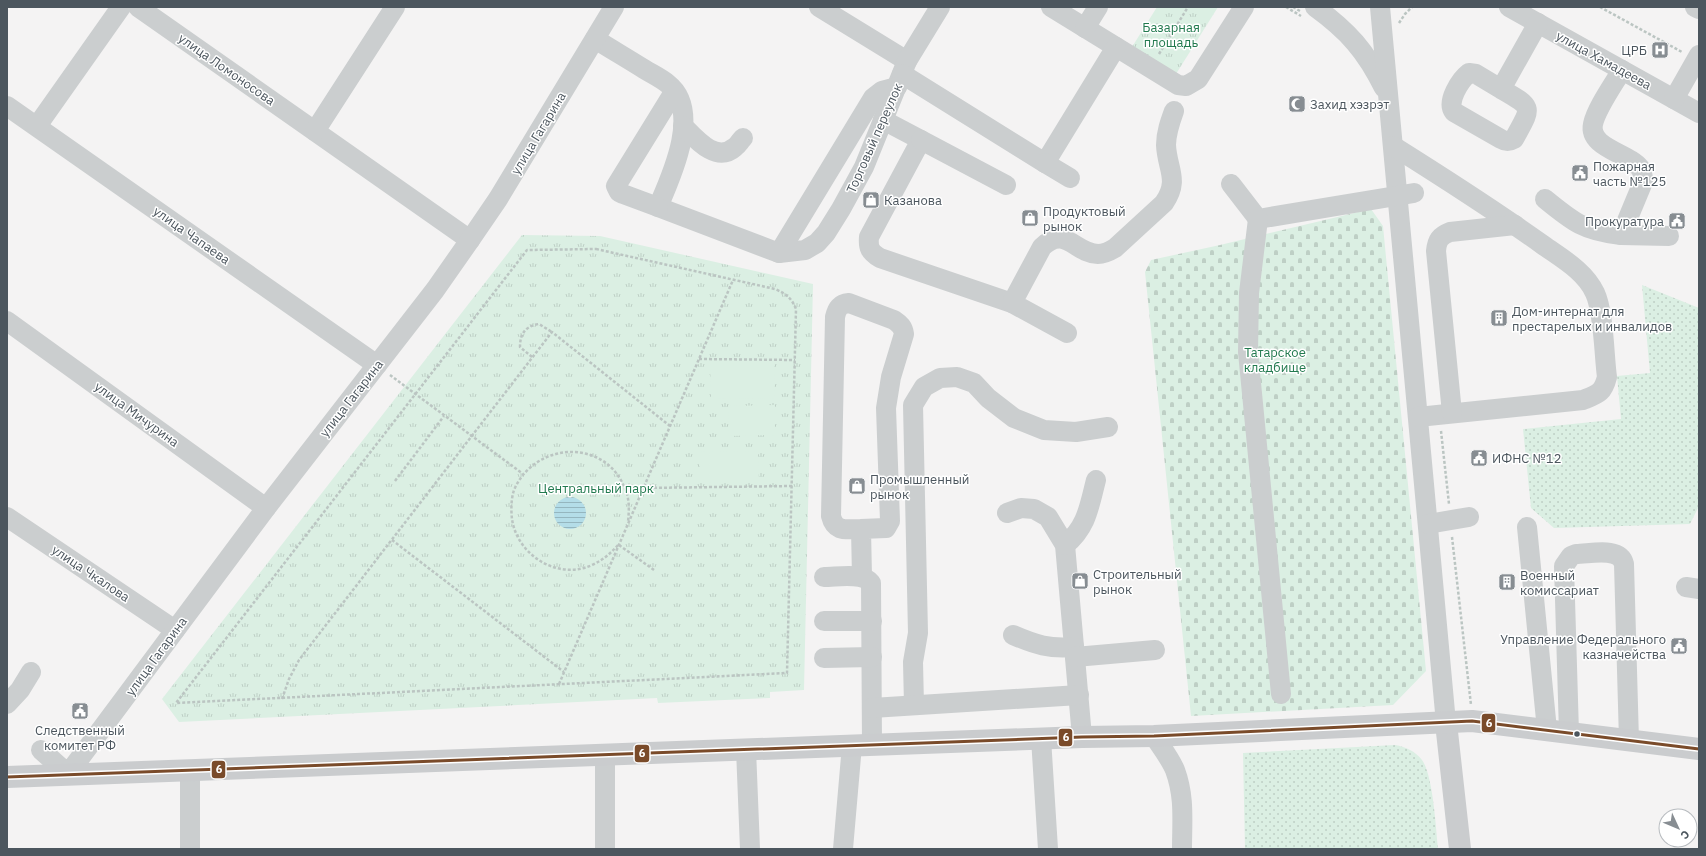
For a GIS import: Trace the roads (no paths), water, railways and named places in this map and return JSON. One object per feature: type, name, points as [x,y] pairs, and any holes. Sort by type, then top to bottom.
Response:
[{"type":"main road","points":[[7,777],[1041,738],[1154,736],[1446,724],[1472,721],[1699,749]]},
{"type":"main road","points":[[1446,724],[1460,849]]},
{"type":"street","points":[[37,126],[121,7]]},
{"type":"street","name":"улица Ломоносова","points":[[138,7],[470,240]]},
{"type":"street","points":[[315,131],[395,7]]},
{"type":"street","name":"улица Гагарина","points":[[68,774],[266,508],[435,290],[505,187],[614,7]]},
{"type":"street","points":[[819,7],[902,74],[1070,178]]},
{"type":"street","name":"Торговый переулок","points":[[674,92],[616,186],[619,192],[779,253],[805,250],[817,242],[826,233],[864,167],[902,74],[940,7]]},
{"type":"street","points":[[1051,7],[1178,85],[1186,86],[1192,84],[1198,79],[1244,7]]},
{"type":"street","points":[[1085,28],[1098,7]]},
{"type":"street","points":[[1380,7],[1393,146],[1406,194],[1418,417],[1446,724]]},
{"type":"street","points":[[1381,30],[1394,7]]},
{"type":"street","name":"улица Хамадеева","points":[[1509,7],[1699,113]]},
{"type":"street","points":[[1695,7],[1699,9]]},
{"type":"street","points":[[1309,12],[1353,39],[1367,56],[1388,96]]},
{"type":"street","points":[[1501,89],[1538,23]]},
{"type":"street","points":[[595,39],[669,85],[682,108],[683,126],[680,149],[674,170],[658,208]]},
{"type":"street","points":[[1045,162],[1116,47]]},
{"type":"street","points":[[1674,99],[1698,58]]},
{"type":"street","points":[[1622,70],[1597,114],[1592,126],[1594,136],[1601,144],[1633,162],[1639,167],[1643,174],[1643,182],[1622,235]]},
{"type":"street","points":[[779,253],[868,104],[902,74]]},
{"type":"street","name":"улица Чапаева","points":[[7,106],[377,365]]},
{"type":"street","points":[[1012,303],[1042,247],[1050,240],[1064,238],[1087,251],[1098,254],[1106,253],[1115,248],[1164,203],[1172,186],[1166,142],[1174,111]]},
{"type":"street","points":[[883,120],[1006,185]]},
{"type":"street","points":[[683,126],[710,150],[724,152],[734,148],[743,138]]},
{"type":"street","points":[[921,140],[869,237],[868,245],[872,253],[880,258],[1012,303],[1067,333]]},
{"type":"street","points":[[1393,146],[1515,225],[1574,268],[1587,280],[1596,294],[1599,306],[1607,377],[1604,387],[1598,394],[1583,400],[1418,417]]},
{"type":"street","points":[[1231,184],[1258,219],[1249,293],[1248,352],[1281,694]]},
{"type":"street","points":[[1258,219],[1406,194]]},
{"type":"street","points":[[1545,199],[1571,220],[1589,229],[1622,235],[1669,236]]},
{"type":"street","points":[[1452,414],[1436,251],[1437,241],[1442,235],[1450,232],[1515,225]]},
{"type":"street","points":[[843,304],[849,304],[894,320],[900,324],[904,334],[887,390],[886,408],[890,521],[886,528],[862,529],[842,529],[837,527],[832,522],[831,516],[835,317],[837,309],[843,304]]},
{"type":"street","name":"улица Мичурина","points":[[7,321],[266,508]]},
{"type":"street","points":[[914,705],[913,662],[918,633],[913,404],[924,388],[940,378],[957,377],[974,383],[988,398],[1014,418],[1044,430],[1076,432],[1108,427]]},
{"type":"street","points":[[1065,545],[1075,537],[1082,527],[1087,515],[1096,480]]},
{"type":"street","points":[[1007,513],[1021,508],[1034,509],[1048,517],[1065,545],[1082,737]]},
{"type":"street","name":"улица Чкалова","points":[[7,517],[175,630]]},
{"type":"street","points":[[1428,524],[1469,517]]},
{"type":"street","points":[[1527,527],[1547,730]]},
{"type":"street","points":[[862,529],[862,576]]},
{"type":"street","points":[[1569,733],[1564,566],[1567,560],[1576,554],[1619,554],[1623,559],[1624,564],[1629,741]]},
{"type":"street","points":[[824,577],[862,576],[868,579],[871,583],[872,708],[862,745],[843,849]]},
{"type":"street","points":[[824,621],[872,620]]},
{"type":"street","points":[[1013,635],[1043,647],[1059,648],[1075,652],[1155,650]]},
{"type":"street","points":[[824,658],[872,658]]},
{"type":"street","points":[[7,704],[20,690],[32,672]]},
{"type":"street","points":[[872,708],[1079,695]]},
{"type":"street","points":[[1154,736],[1174,769],[1180,788],[1183,808],[1182,849]]},
{"type":"street","points":[[1041,738],[1048,849]]},
{"type":"street","points":[[746,749],[750,849]]},
{"type":"street","points":[[41,750],[68,774]]},
{"type":"street","points":[[605,755],[605,849]]},
{"type":"street","points":[[190,770],[190,849]]},
{"type":"water","points":[[567,497],[573,497],[583,504],[586,513],[585,519],[579,526],[573,529],[567,529],[557,522],[554,516],[554,510],[561,500]]},
{"type":"place","name":"ЦРБ","points":[[1660,50]]},
{"type":"place","name":"Захид хэзрэт","points":[[1297,104]]},
{"type":"place","name":"Пожарная часть №125","points":[[1580,173]]},
{"type":"place","name":"Казанова","points":[[871,200]]},
{"type":"place","name":"Продуктовый рынок","points":[[1030,218]]},
{"type":"place","name":"Прокуратура","points":[[1677,221]]},
{"type":"place","name":"Дом-интернат для престарелых и инвалидов","points":[[1499,318]]},
{"type":"place","name":"ИФНС №12","points":[[1479,458]]},
{"type":"place","name":"Промышленный рынок","points":[[857,486]]},
{"type":"place","name":"Строительный рынок","points":[[1080,581]]},
{"type":"place","name":"Военный комиссариат","points":[[1507,582]]},
{"type":"place","name":"Управление Федерального казначейства","points":[[1679,646]]},
{"type":"place","name":"Следственный комитет РФ","points":[[80,711]]},
{"type":"park label","name":"Базарная площадь","points":[[1171,34]]},
{"type":"park label","name":"Татарское кладбище","points":[[1275,360]]},
{"type":"park label","name":"Центральный парк","points":[[596,488]]}]
